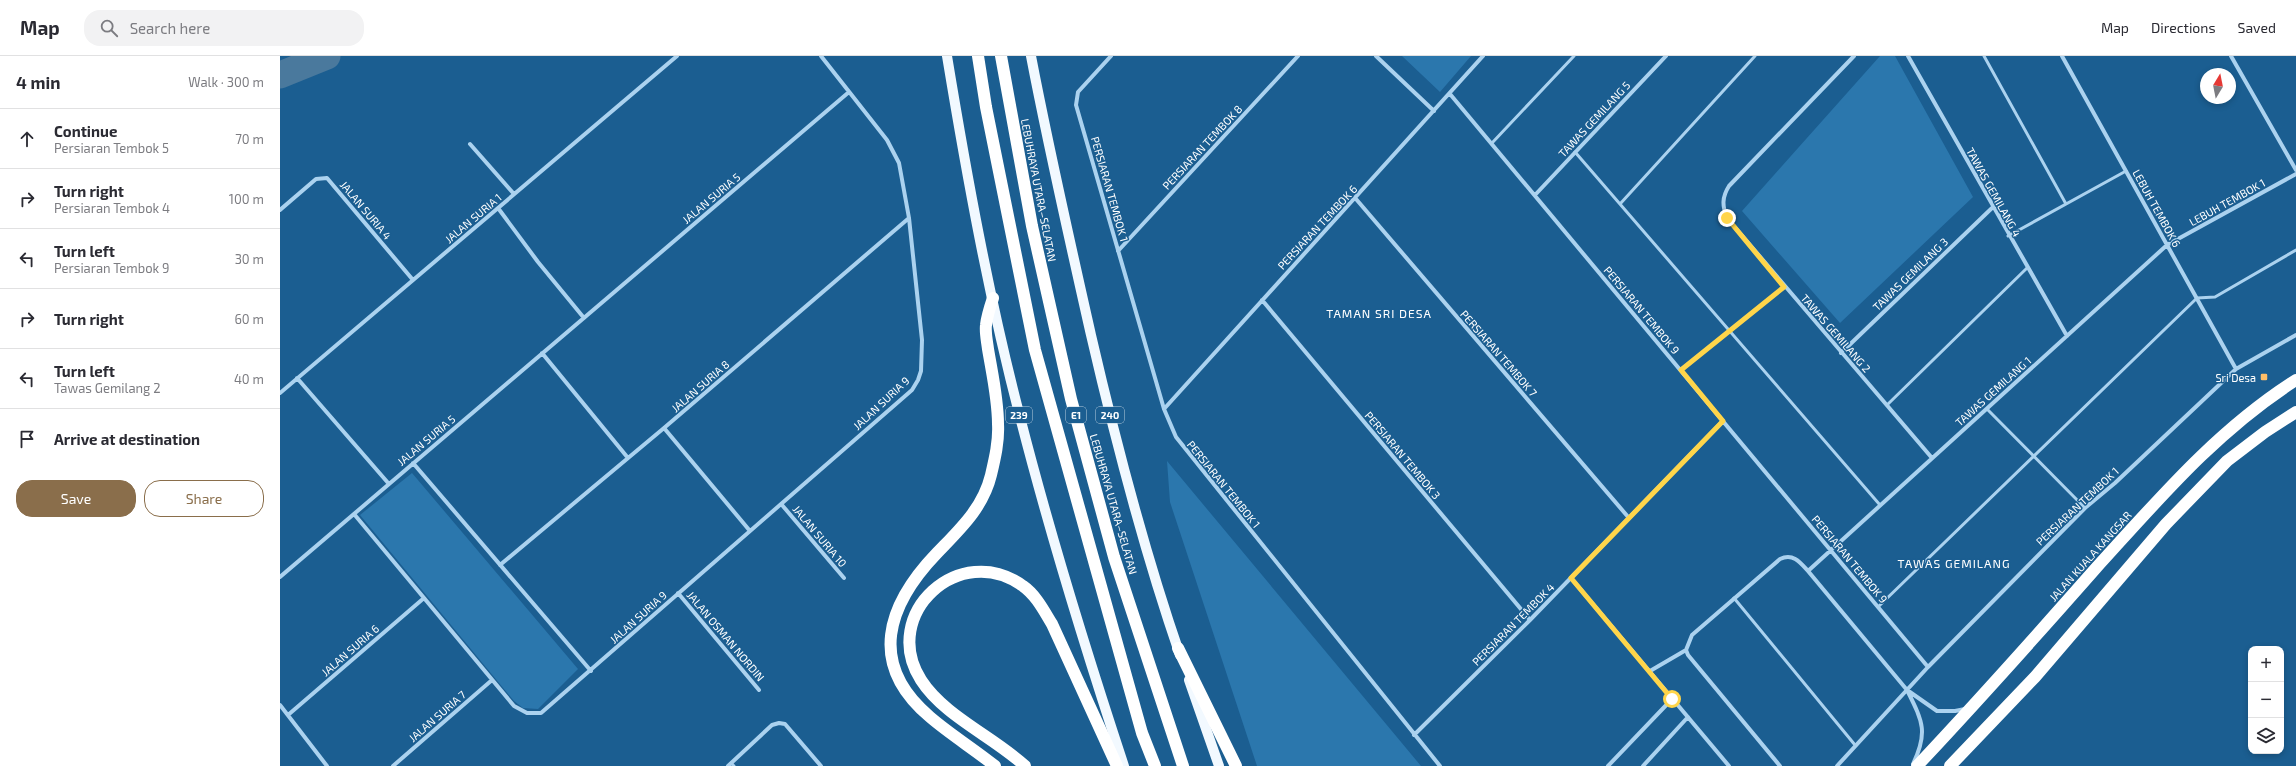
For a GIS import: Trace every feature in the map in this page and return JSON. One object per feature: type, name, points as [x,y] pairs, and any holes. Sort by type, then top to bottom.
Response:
[{"type":"highway","name":"E1","points":[[978,56],[986,107],[1035,350],[1140,726],[1155,766]]},
{"type":"highway","name":"LEBUHRAYA UTARA–SELATAN","points":[[1001,56],[1032,226],[1071,399],[1114,558],[1183,766]]},
{"type":"highway","points":[[992,298],[985,326],[998,422],[998,443],[991,476],[972,517],[917,576],[904,594],[893,622],[890,649],[902,687],[915,703],[930,717],[995,766]]},
{"type":"highway","name":"JALAN KUALA KANGSAR","points":[[1917,766],[1973,706],[2161,496],[2210,445],[2248,414],[2296,380]]},
{"type":"highway","points":[[1950,766],[2036,677],[2166,524],[2227,461],[2265,432],[2296,412]]},
{"type":"highway","points":[[1025,766],[934,697],[920,679],[912,660],[910,638],[914,617],[924,598],[940,583],[961,573],[983,572],[1004,575],[1024,586],[1040,603],[1052,624],[1117,766]]},
{"type":"highway","points":[[1178,648],[1236,766]]},
{"type":"main road","name":"239","points":[[947,56],[992,298],[1020,416],[1066,581],[1124,766]]},
{"type":"main road","name":"240","points":[[1031,56],[1055,179],[1110,413],[1144,539],[1178,648],[1219,766]]},
{"type":"street","name":"JALAN SURIA 1","points":[[280,393],[677,56]]},
{"type":"street","name":"JALAN SURIA 9","points":[[354,514],[514,706],[527,713],[541,713],[591,671],[678,593],[782,505],[912,390],[918,380],[922,365],[922,340],[909,218],[901,172],[895,153],[821,56]]},
{"type":"street","name":"PERSIARAN TEMBOK 1","points":[[1111,56],[1078,92],[1076,105],[1164,409],[1176,437],[1184,449],[1440,766]]},
{"type":"street","name":"PERSIARAN TEMBOK 8","points":[[1118,250],[1298,56]]},
{"type":"street","points":[[1376,56],[1434,111]]},
{"type":"street","name":"PERSIARAN TEMBOK 6","points":[[1164,409],[1262,300],[1356,199],[1483,56]]},
{"type":"street","name":"TAWAS GEMILANG 5","points":[[1535,195],[1666,56]]},
{"type":"street","name":"TAWAS GEMILANG 2","points":[[1854,56],[1729,186],[1723,196],[1723,208],[1727,218],[1784,287],[1932,458]]},
{"type":"street","name":"TAWAS GEMILANG 4","points":[[1908,56],[1992,208],[2067,336]]},
{"type":"street","name":"LEBUH TEMBOK 6","points":[[2062,56],[2236,369]]},
{"type":"street","points":[[2230,56],[2296,170]]},
{"type":"street","name":"JALAN SURIA 5","points":[[280,577],[849,92]]},
{"type":"street","name":"PERSIARAN TEMBOK 9","points":[[1450,94],[1879,606],[1928,667]]},
{"type":"street","points":[[470,144],[514,194]]},
{"type":"street","name":"LEBUH TEMBOK 1","points":[[2167,245],[2296,174]]},
{"type":"street","name":"JALAN SURIA 4","points":[[280,210],[316,179],[327,178],[413,280]]},
{"type":"street","name":"PERSIARAN TEMBOK 7","points":[[1356,199],[1628,518]]},
{"type":"street","points":[[498,208],[543,268],[584,318]]},
{"type":"street","name":"TAWAS GEMILANG 3","points":[[1841,353],[1992,208]]},
{"type":"street","name":"JALAN SURIA 8","points":[[500,564],[664,428],[909,218]]},
{"type":"street","name":"TAWAS GEMILANG 1","points":[[1808,571],[2167,245]]},
{"type":"street","name":"PERSIARAN TEMBOK 3","points":[[1262,300],[1530,620]]},
{"type":"street","name":"PERSIARAN TEMBOK 1","points":[[1837,766],[1928,667],[2085,508],[2115,483],[2236,369],[2296,334]]},
{"type":"street","points":[[542,353],[628,458]]},
{"type":"street","points":[[297,378],[389,484]]},
{"type":"street","name":"PERSIARAN TEMBOK 4","points":[[1414,735],[1530,620],[1723,421]]},
{"type":"street","points":[[664,428],[750,531]]},
{"type":"street","points":[[414,463],[591,671]]},
{"type":"street","name":"JALAN SURIA 10","points":[[782,505],[844,578]]},
{"type":"street","points":[[1650,671],[1686,650],[1692,635],[1783,558],[1789,557],[1796,559],[1808,571],[1907,690],[1922,720],[1923,733],[1919,752],[1912,766]]},
{"type":"street","points":[[1571,578],[1729,766]]},
{"type":"street","name":"JALAN OSMAN NORDIN","points":[[678,593],[759,690]]},
{"type":"street","name":"JALAN SURIA 6","points":[[288,715],[424,598]]},
{"type":"street","points":[[1686,650],[1688,655],[1780,766]]},
{"type":"street","name":"JALAN SURIA 7","points":[[393,766],[492,680]]},
{"type":"street","points":[[1907,690],[1937,711],[1955,712],[1973,706]]},
{"type":"street","points":[[1608,766],[1672,699]]},
{"type":"street","points":[[280,705],[327,766]]},
{"type":"street","points":[[1643,766],[1688,717]]},
{"type":"street","points":[[731,765],[772,725],[779,722],[785,724],[821,766]]},
{"type":"lane","points":[[1492,144],[1574,56]]},
{"type":"lane","points":[[1620,204],[1754,56]]},
{"type":"lane","points":[[1984,56],[2066,204]]},
{"type":"lane","points":[[1575,152],[1880,505]]},
{"type":"lane","points":[[2008,236],[2126,171]]},
{"type":"lane","points":[[1879,606],[2197,298],[2215,297],[2296,250]]},
{"type":"lane","points":[[1887,406],[2027,268]]},
{"type":"lane","points":[[1681,370],[1731,332],[1784,287]]},
{"type":"lane","points":[[1987,409],[2085,508]]},
{"type":"lane","points":[[1734,598],[1855,745]]},
{"type":"shaded area","points":[[1402,56],[1471,56],[1440,92]]},
{"type":"shaded area","points":[[1880,56],[1895,56],[1973,197],[1840,323],[1742,211]]},
{"type":"shaded area","points":[[1167,461],[1421,766],[1257,766],[1170,502]]},
{"type":"shaded area","points":[[412,473],[578,669],[538,709],[523,708],[514,701],[360,515]]},
{"type":"waterway","points":[[280,75],[327,56]]},
{"type":"place","name":"Sri Desa","points":[[2264,377]]},
{"type":"district","name":"TAMAN SRI DESA","points":[[1379,313]]},
{"type":"district","name":"TAWAS GEMILANG","points":[[1954,563]]},
{"type":"route","points":[[1672,699],[1571,578],[1723,421],[1681,370],[1731,332],[1784,287],[1727,218]]}]
